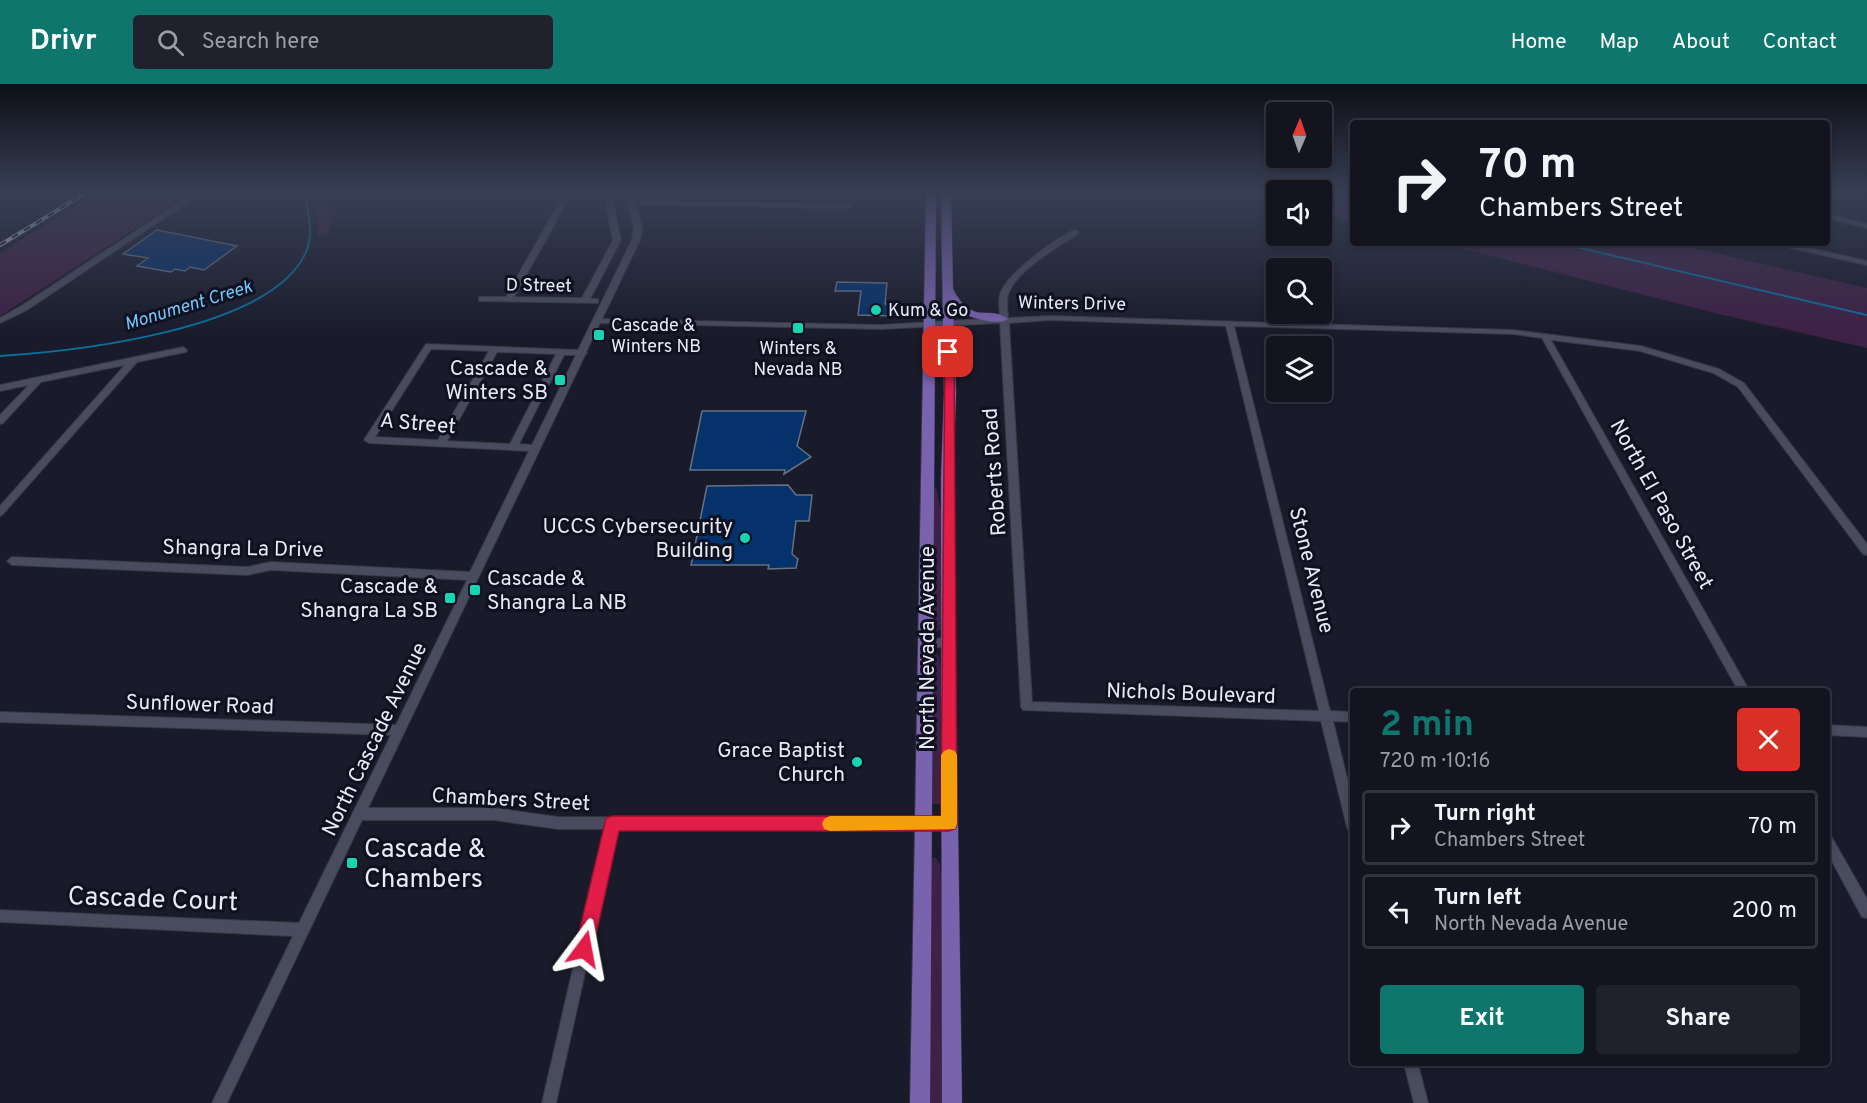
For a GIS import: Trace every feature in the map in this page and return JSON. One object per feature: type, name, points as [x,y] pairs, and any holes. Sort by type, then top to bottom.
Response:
[{"type":"main road","name":"North Nevada Avenue","points":[[920,1103],[930,241]]},
{"type":"main road","name":"North Nevada Avenue","points":[[947,241],[950,394],[947,478],[952,1103]]},
{"type":"main road","points":[[947,285],[952,301],[961,311],[1003,319]]},
{"type":"street","points":[[0,321],[30,305],[128,241]]},
{"type":"street","points":[[508,299],[541,241]]},
{"type":"street","points":[[585,301],[617,241]]},
{"type":"street","name":"North Cascade Avenue","points":[[219,1103],[473,576],[584,353],[599,321],[601,301],[635,241]]},
{"type":"street","name":"Roberts Road","points":[[1027,707],[1003,297],[1009,283],[1064,241]]},
{"type":"street","points":[[1790,246],[1867,263]]},
{"type":"street","name":"D Street","points":[[482,299],[601,301]]},
{"type":"street","name":"Winters Drive","points":[[599,321],[871,327],[1003,319],[1229,323],[1513,332],[1641,349],[1699,365],[1734,380],[1749,392],[1867,551]]},
{"type":"street","name":"Stone Avenue","points":[[1229,323],[1350,815]]},
{"type":"street","name":"North El Paso Street","points":[[1545,336],[1743,688]]},
{"type":"street","name":"A Street","points":[[494,349],[429,346],[369,440],[536,448]]},
{"type":"street","points":[[440,444],[494,349],[584,353]]},
{"type":"street","points":[[0,388],[183,350]]},
{"type":"street","points":[[513,447],[561,352]]},
{"type":"street","points":[[0,512],[134,360]]},
{"type":"street","points":[[0,421],[38,380]]},
{"type":"street","points":[[927,478],[947,478]]},
{"type":"street","name":"Shangra La Drive","points":[[12,561],[247,571],[272,566],[473,576]]},
{"type":"street","points":[[925,642],[949,642]]},
{"type":"street","name":"Nichols Boulevard","points":[[1027,707],[1350,717]]},
{"type":"street","name":"Sunflower Road","points":[[0,717],[399,730]]},
{"type":"street","points":[[1830,730],[1867,732]]},
{"type":"street","name":"Chambers Street","points":[[359,814],[494,814],[543,822],[612,824],[949,824]]},
{"type":"street","points":[[549,1103],[612,824]]},
{"type":"street","points":[[1830,845],[1867,912]]},
{"type":"street","name":"Cascade Court","points":[[0,916],[304,930]]},
{"type":"street","points":[[1412,1066],[1421,1103]]},
{"type":"shaded area","points":[[20,241],[117,241],[0,316],[0,253]]},
{"type":"shaded area","points":[[1453,246],[1685,246],[1867,288],[1867,348],[1719,314]]},
{"type":"shaded area","points":[[936,487],[944,527],[943,627],[937,632],[931,625],[934,488]]},
{"type":"shaded area","points":[[936,654],[939,657],[945,692],[943,799],[941,804],[931,804],[931,656]]},
{"type":"shaded area","points":[[935,857],[940,864],[943,928],[944,1103],[927,1103],[931,859]]},
{"type":"building","points":[[142,241],[210,241],[237,246],[204,270],[190,267],[185,271],[175,269],[171,272],[137,266],[148,258],[123,254]]},
{"type":"building","points":[[837,282],[887,283],[885,304],[894,304],[893,316],[858,315],[861,291],[835,291]]},
{"type":"building","name":"UCCS Cybersecurity Building","points":[[702,411],[806,411],[797,446],[811,457],[784,474],[785,470],[690,470]]},
{"type":"building","name":"UCCS Cybersecurity Building","points":[[788,485],[796,495],[812,495],[809,521],[796,521],[792,554],[798,559],[796,568],[768,569],[769,565],[691,565],[707,486]]},
{"type":"waterway","name":"Monument Creek","points":[[0,356],[75,349],[121,341],[169,331],[214,318],[255,300],[286,279],[306,252],[309,241]]},
{"type":"waterway","points":[[1572,246],[1867,315]]},
{"type":"railway","points":[[0,245],[7,241]]},
{"type":"slow traffic","points":[[830,824],[949,824],[949,755]]},
{"type":"place","name":"Kum & Go","points":[[876,310]]},
{"type":"place","name":"Winters & Nevada NB","points":[[798,328]]},
{"type":"place","name":"Cascade & Winters NB","points":[[599,335]]},
{"type":"place","name":"Cascade & Winters SB","points":[[560,380]]},
{"type":"place","name":"UCCS Cybersecurity Building","points":[[745,538]]},
{"type":"place","name":"Cascade & Shangra La NB","points":[[475,590]]},
{"type":"place","name":"Cascade & Shangra La SB","points":[[450,598]]},
{"type":"place","name":"Grace Baptist Church","points":[[857,762]]},
{"type":"place","name":"Cascade & Chambers","points":[[352,863]]},
{"type":"route","points":[[584,949],[612,824],[949,824],[947,478],[950,394],[948,352]]}]
